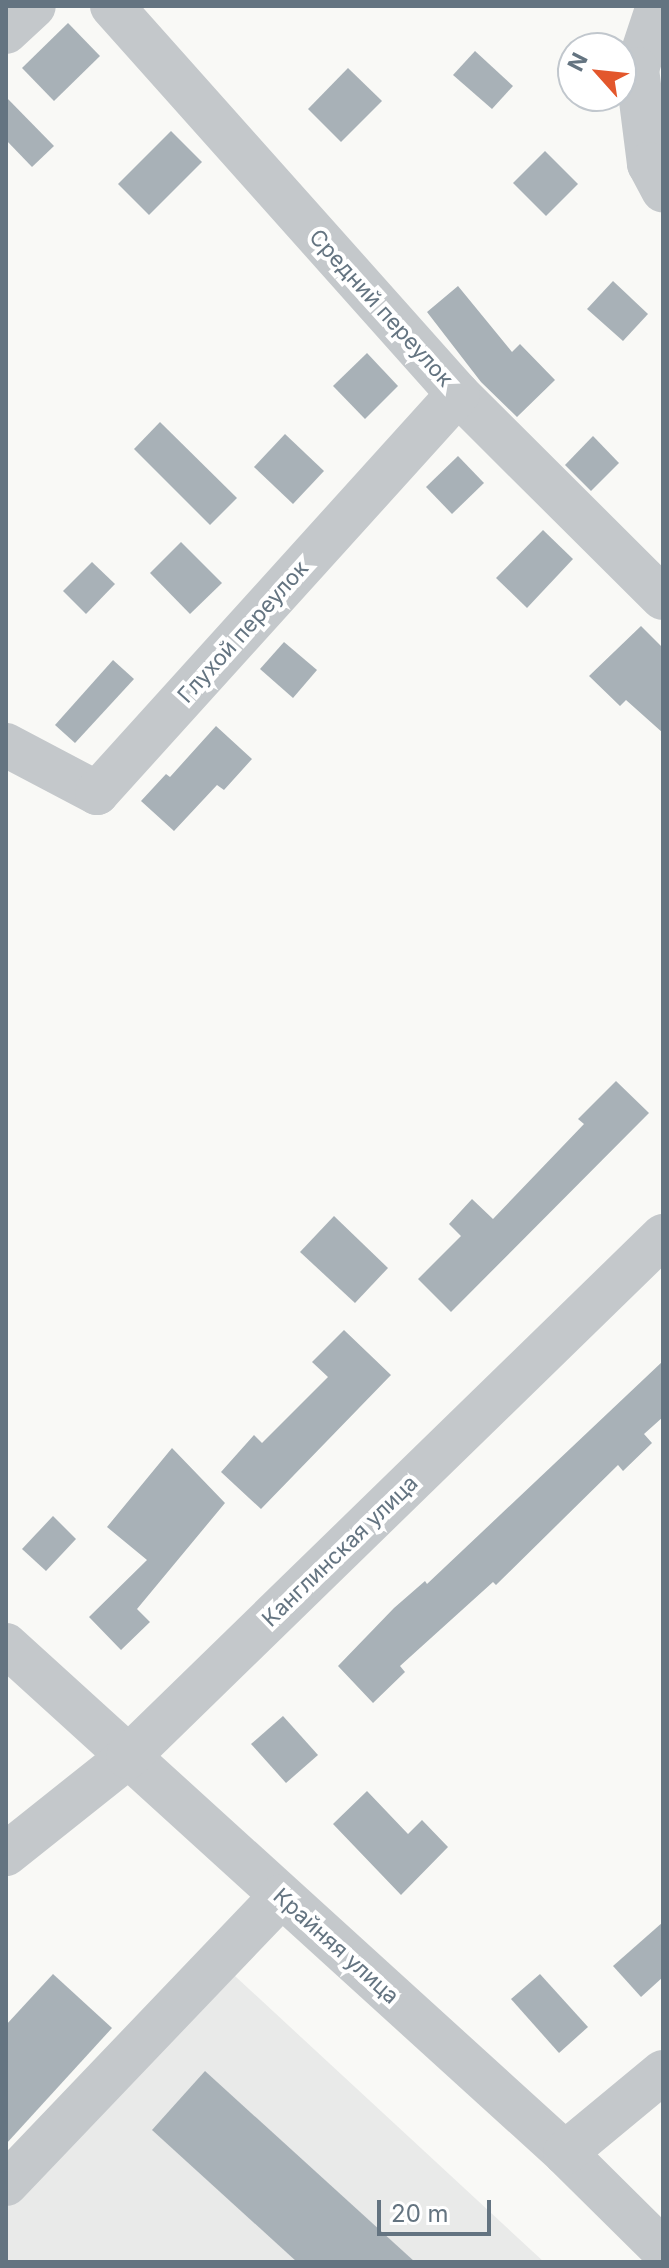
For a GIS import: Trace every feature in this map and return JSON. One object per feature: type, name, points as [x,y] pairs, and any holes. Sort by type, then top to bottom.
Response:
[{"type":"street","points":[[6,32],[34,6]]},
{"type":"street","name":"Средний переулок","points":[[112,6],[458,394],[663,598]]},
{"type":"street","points":[[658,6],[637,69],[649,164],[663,190]]},
{"type":"street","name":"Глухой переулок","points":[[6,745],[97,793],[458,394]]},
{"type":"street","name":"Канглинская улица","points":[[6,1854],[128,1757],[663,1236]]},
{"type":"street","name":"Крайняя улица","points":[[6,1645],[565,2153],[663,2250]]},
{"type":"street","points":[[6,2184],[281,1896]]},
{"type":"street","points":[[565,2153],[663,2072]]},
{"type":"shaded area","points":[[235,1976],[544,2262],[6,2262],[6,2208]]},
{"type":"building","points":[[68,23],[100,56],[54,101],[22,68]]},
{"type":"building","points":[[475,51],[513,86],[492,109],[453,75]]},
{"type":"building","points":[[348,68],[382,101],[341,142],[308,109]]},
{"type":"building","points":[[6,97],[54,146],[32,167],[6,140]]},
{"type":"building","points":[[171,131],[202,162],[149,215],[118,184]]},
{"type":"building","points":[[545,151],[578,184],[546,216],[513,183]]},
{"type":"building","points":[[613,281],[648,314],[623,341],[587,309]]},
{"type":"building","points":[[458,286],[512,352],[520,344],[555,380],[517,417],[481,382],[427,312]]},
{"type":"building","points":[[367,353],[398,386],[365,419],[333,386]]},
{"type":"building","points":[[160,422],[237,498],[210,525],[134,449]]},
{"type":"building","points":[[285,434],[324,471],[293,504],[254,467]]},
{"type":"building","points":[[593,436],[619,463],[591,491],[565,465]]},
{"type":"building","points":[[458,456],[484,483],[452,514],[426,487]]},
{"type":"building","points":[[543,530],[573,559],[527,608],[496,578]]},
{"type":"building","points":[[181,542],[222,583],[190,614],[150,573]]},
{"type":"building","points":[[92,562],[115,584],[86,614],[63,591]]},
{"type":"building","points":[[641,626],[663,648],[663,733],[626,700],[620,706],[589,676]]},
{"type":"building","points":[[284,642],[317,670],[293,698],[260,669]]},
{"type":"building","points":[[113,660],[134,679],[75,743],[55,725]]},
{"type":"building","points":[[216,726],[252,759],[224,790],[217,785],[174,831],[141,801],[166,774],[170,777]]},
{"type":"building","points":[[616,1081],[649,1113],[451,1312],[418,1279],[461,1236],[449,1224],[472,1199],[493,1219],[584,1124],[578,1119]]},
{"type":"building","points":[[334,1216],[388,1268],[355,1303],[300,1252]]},
{"type":"building","points":[[344,1330],[391,1375],[261,1509],[221,1472],[254,1435],[262,1443],[328,1377],[312,1362]]},
{"type":"building","points":[[663,1361],[663,1417],[644,1434],[652,1443],[623,1471],[618,1465],[496,1585],[493,1582],[400,1666],[405,1672],[373,1703],[338,1666],[394,1608],[425,1581],[427,1584]]},
{"type":"building","points":[[172,1448],[225,1503],[137,1609],[150,1622],[121,1650],[89,1617],[147,1560],[107,1527]]},
{"type":"building","points":[[53,1516],[76,1539],[46,1571],[22,1549]]},
{"type":"building","points":[[283,1716],[318,1755],[286,1783],[251,1744]]},
{"type":"building","points":[[367,1791],[408,1834],[422,1820],[448,1847],[401,1895],[333,1824]]},
{"type":"building","points":[[663,1922],[663,1977],[641,1997],[613,1966]]},
{"type":"building","points":[[53,1974],[112,2028],[6,2144],[6,2025]]},
{"type":"building","points":[[540,1974],[588,2027],[559,2053],[511,1999]]},
{"type":"building","points":[[205,2071],[415,2262],[297,2262],[152,2130]]}]
